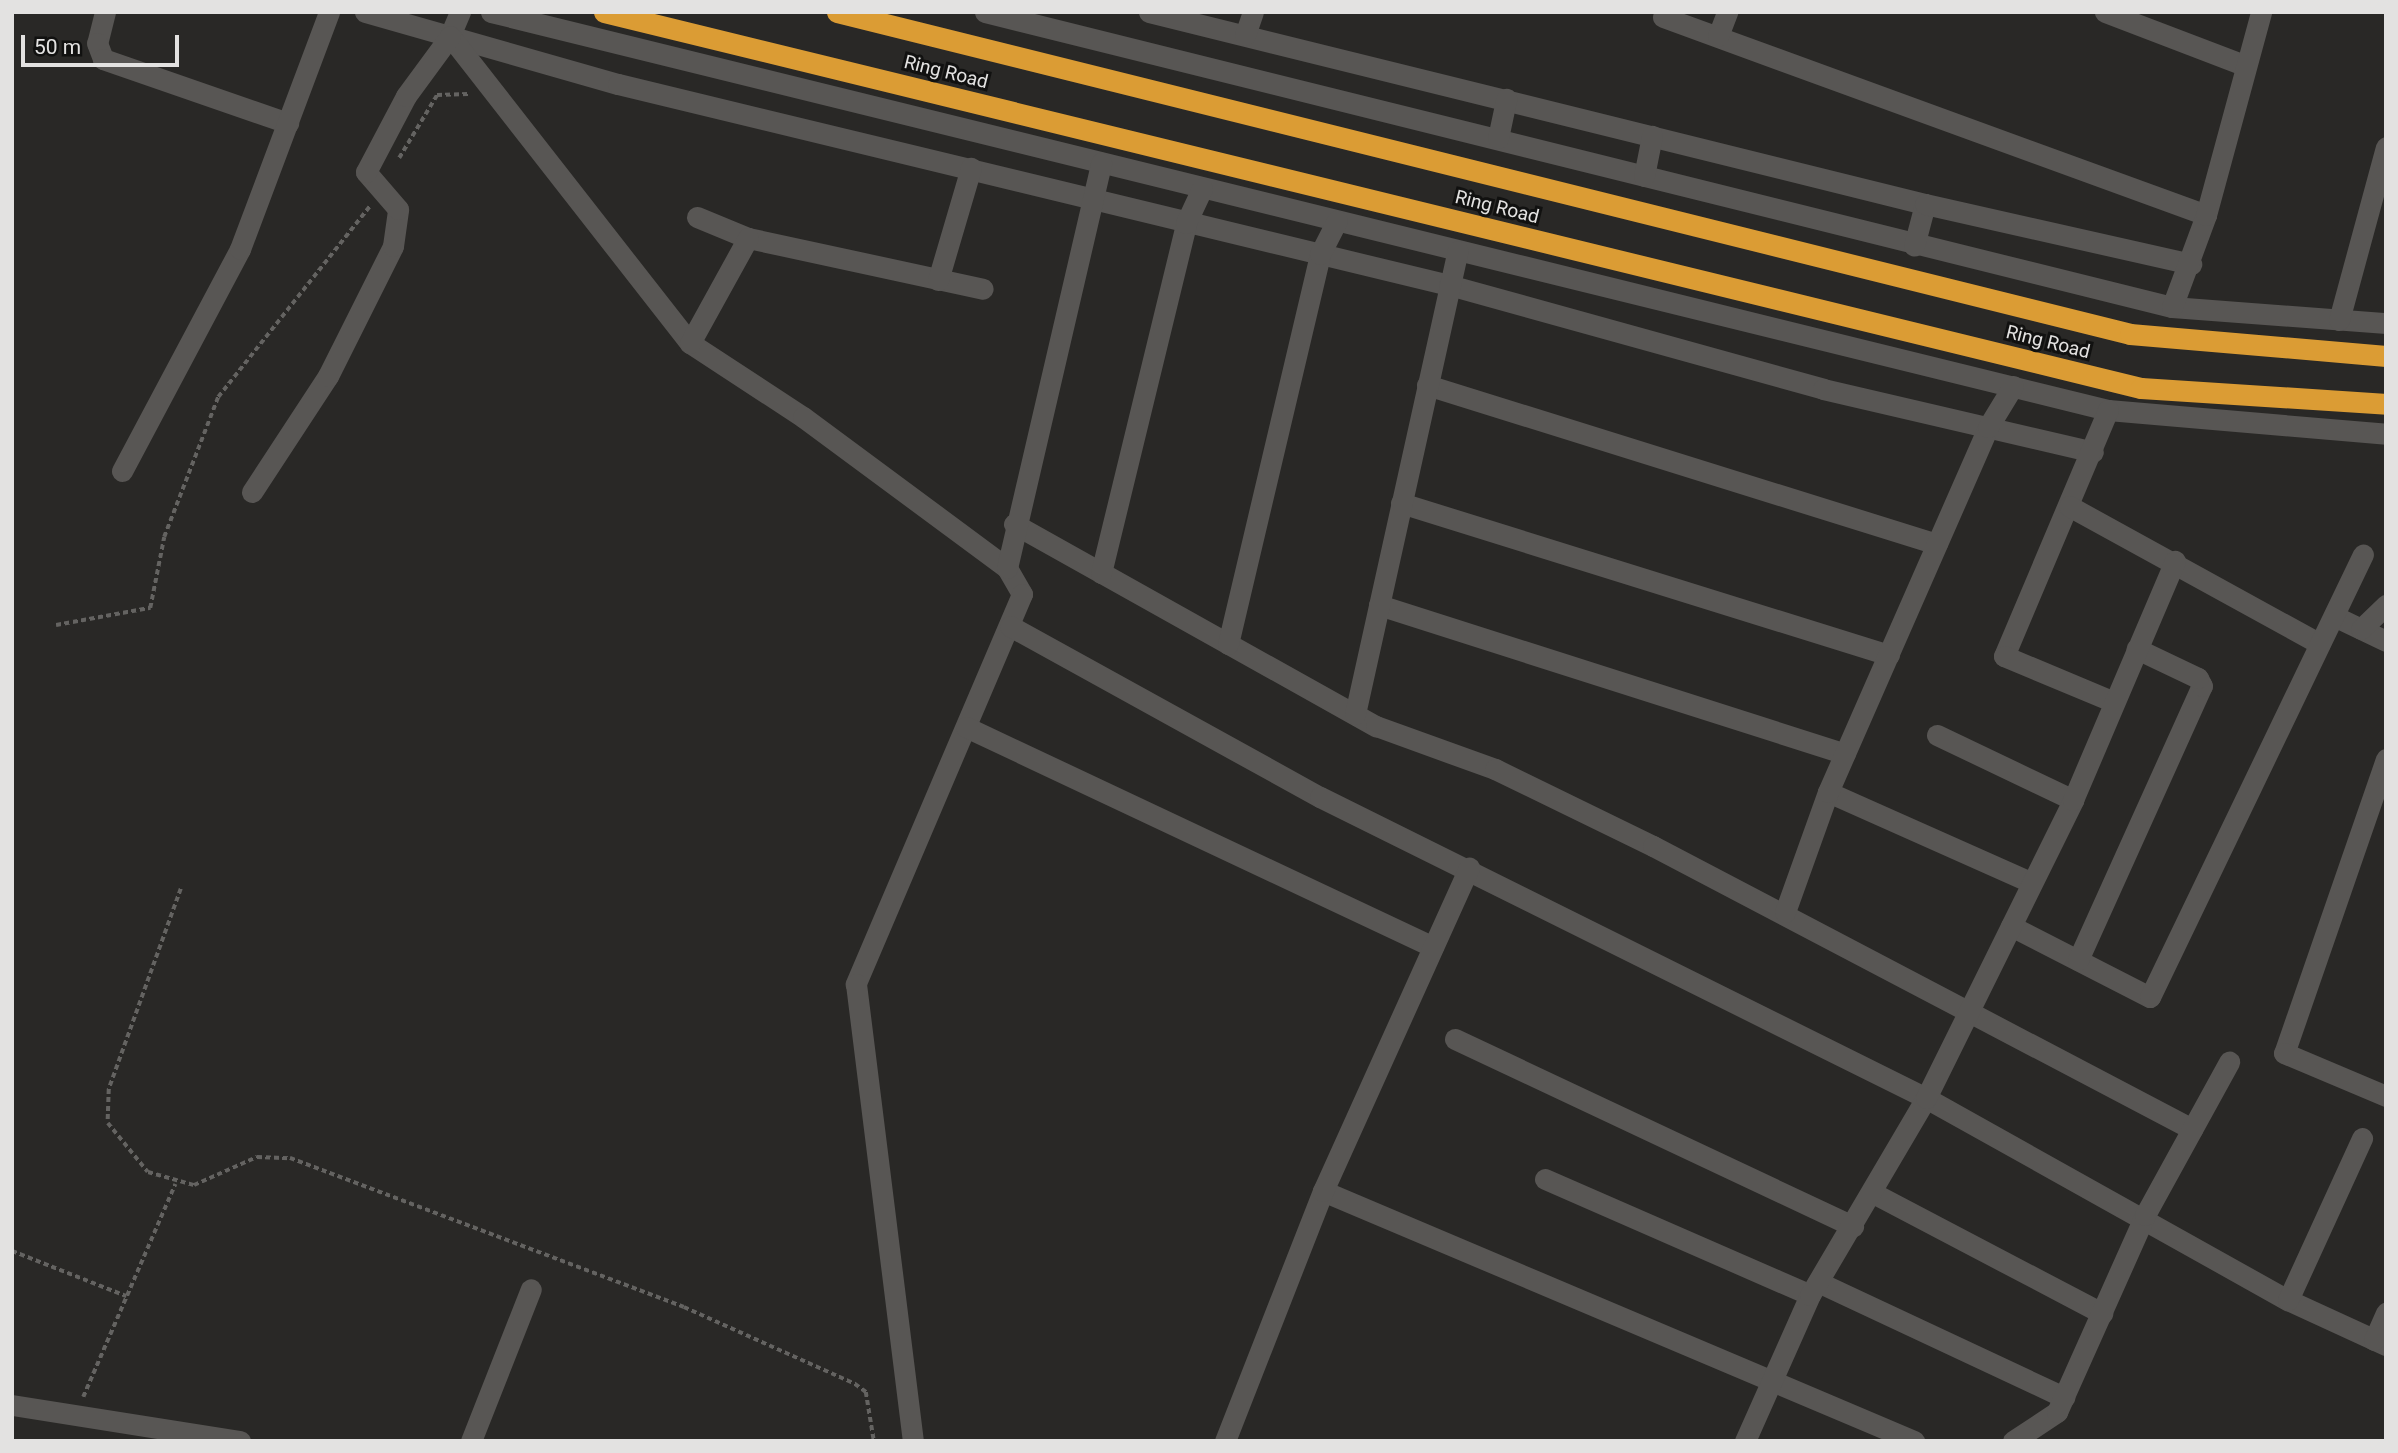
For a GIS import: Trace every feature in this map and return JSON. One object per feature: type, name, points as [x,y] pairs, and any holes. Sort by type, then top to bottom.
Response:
[{"type":"highway","name":"Ring Road","points":[[604,12],[2141,388],[2386,404]]},
{"type":"highway","name":"Ring Road","points":[[837,12],[2130,334],[2386,356]]},
{"type":"street","points":[[105,12],[97,43],[103,59],[288,123]]},
{"type":"street","points":[[122,471],[240,249],[329,12]]},
{"type":"street","points":[[365,12],[1092,201],[1450,285],[1823,389],[2093,452]]},
{"type":"street","points":[[252,492],[328,376],[393,246],[398,209],[366,172],[406,96],[450,36],[460,12]]},
{"type":"street","points":[[491,12],[2108,410],[2386,434]]},
{"type":"street","points":[[985,12],[1498,138],[1914,246],[2172,307],[2386,323]]},
{"type":"street","points":[[1149,12],[1925,204],[2191,264]]},
{"type":"street","points":[[1245,34],[1253,12]]},
{"type":"street","points":[[1718,36],[1727,12]]},
{"type":"street","points":[[2105,12],[2244,65]]},
{"type":"street","points":[[2172,307],[2191,264],[2206,215],[2244,65],[2261,12]]},
{"type":"street","points":[[1663,18],[2206,215]]},
{"type":"street","points":[[450,36],[690,343],[977,545],[1007,568],[1022,594],[856,984],[913,1441]]},
{"type":"street","points":[[1498,138],[1506,99]]},
{"type":"street","points":[[1644,176],[1653,136]]},
{"type":"street","points":[[2339,320],[2386,147]]},
{"type":"street","points":[[1007,568],[1014,524],[1101,163]]},
{"type":"street","points":[[938,280],[971,168]]},
{"type":"street","points":[[1101,573],[1186,223],[1202,188]]},
{"type":"street","points":[[1914,246],[1925,204]]},
{"type":"street","points":[[698,217],[748,238],[983,289]]},
{"type":"street","points":[[1228,644],[1320,254],[1337,221]]},
{"type":"street","points":[[690,343],[748,238]]},
{"type":"street","points":[[1355,714],[1458,251]]},
{"type":"street","points":[[1427,385],[1937,544]]},
{"type":"street","points":[[1785,912],[1828,792],[1988,427],[2013,386]]},
{"type":"street","points":[[2108,410],[2093,452],[2004,656],[2114,702]]},
{"type":"street","points":[[1401,503],[1889,655]]},
{"type":"street","points":[[2069,506],[2175,561],[2320,643]]},
{"type":"street","points":[[977,545],[1014,524]]},
{"type":"street","points":[[1014,524],[1355,714],[1495,769],[1785,912],[2192,1129]]},
{"type":"street","points":[[2011,926],[2150,997],[2363,555]]},
{"type":"street","points":[[1745,1441],[1814,1289],[1873,1193],[1926,1098],[2073,800],[2175,561]]},
{"type":"street","points":[[1379,605],[1845,754]]},
{"type":"street","points":[[2361,629],[2386,606]]},
{"type":"street","points":[[2334,616],[2386,641]]},
{"type":"street","points":[[1010,626],[1321,797],[1469,867],[1926,1098],[2144,1216],[2288,1300],[2380,1343],[2386,1313]]},
{"type":"street","points":[[2078,960],[2202,686],[2198,678],[2137,649]]},
{"type":"street","points":[[967,727],[1433,947]]},
{"type":"street","points":[[1937,734],[2073,800]]},
{"type":"street","points":[[2384,1088],[2284,1052],[2386,759]]},
{"type":"street","points":[[1828,792],[2032,883]]},
{"type":"street","points":[[1225,1441],[1323,1191],[1469,867]]},
{"type":"street","points":[[1455,1039],[1853,1226]]},
{"type":"street","points":[[2013,1441],[2046,1424],[2064,1397],[2144,1216],[2230,1062]]},
{"type":"street","points":[[2288,1300],[2362,1138]]},
{"type":"street","points":[[1545,1179],[1814,1289],[2064,1397]]},
{"type":"street","points":[[1323,1191],[1914,1441]]},
{"type":"street","points":[[1873,1193],[2102,1313]]},
{"type":"street","points":[[471,1441],[531,1289]]},
{"type":"street","points":[[12,1405],[240,1441]]},
{"type":"path","points":[[56,625],[150,608],[164,537],[218,397],[380,190],[437,95],[492,93]]},
{"type":"path","points":[[181,889],[109,1089],[108,1122],[148,1172],[175,1184],[194,1185],[257,1157],[289,1158],[684,1307],[855,1384],[866,1392],[874,1441]]},
{"type":"path","points":[[75,1415],[175,1184]]},
{"type":"path","points":[[12,1251],[126,1296]]}]
